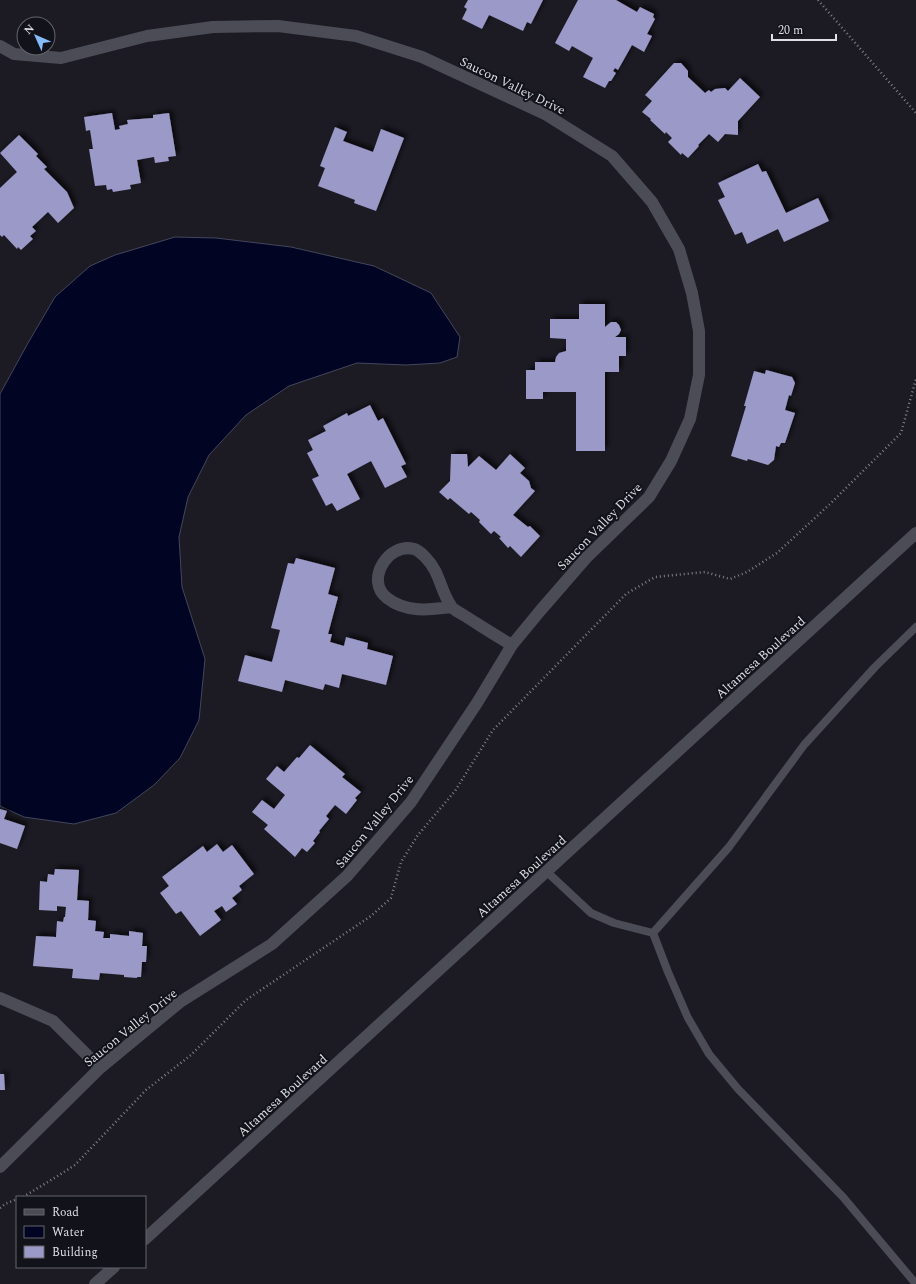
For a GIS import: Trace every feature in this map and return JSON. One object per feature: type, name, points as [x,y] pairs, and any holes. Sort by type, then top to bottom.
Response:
[{"type":"street","name":"Saucon Valley Drive","points":[[0,46],[14,54],[61,58],[147,36],[213,27],[278,26],[356,36],[422,57],[545,114],[612,156],[652,202],[679,249],[692,293],[699,331],[699,375],[690,419],[671,460],[649,497],[586,558],[512,645],[476,703],[410,802],[347,876],[272,944],[180,1002],[100,1068],[0,1167]]},
{"type":"street","name":"Altamesa Boulevard","points":[[146,1238],[916,533]]},
{"type":"street","points":[[451,607],[427,611],[401,606],[386,598],[380,590],[377,582],[379,568],[393,553],[403,549],[414,549],[423,554],[437,570],[451,607],[512,645]]},
{"type":"street","points":[[0,998],[53,1021],[100,1068]]},
{"type":"street","points":[[95,1284],[113,1268]]},
{"type":"lane","points":[[652,932],[729,847],[804,746],[875,666],[916,627]]},
{"type":"lane","points":[[547,872],[590,913],[614,923],[652,932]]},
{"type":"lane","points":[[652,932],[688,1018],[709,1054],[738,1089],[843,1197],[916,1284]]},
{"type":"path","points":[[818,0],[916,113]]},
{"type":"path","points":[[25,1196],[75,1164],[146,1090],[190,1055],[246,1000],[371,916],[391,898],[401,862],[418,835],[455,791],[493,730],[626,594],[655,577],[705,572],[730,579],[747,572],[777,553],[829,505],[902,433],[916,379]]},
{"type":"path","points":[[0,1208],[16,1199]]},
{"type":"water","points":[[175,237],[216,238],[291,247],[374,266],[431,293],[460,337],[457,357],[440,363],[406,365],[357,363],[289,386],[246,415],[209,455],[188,497],[179,537],[182,587],[205,659],[199,720],[180,758],[154,785],[116,813],[74,824],[24,817],[0,806],[0,394],[55,297],[90,266],[115,255]]},
{"type":"building","points":[[468,0],[543,0],[531,24],[527,22],[523,31],[489,15],[482,29],[462,19],[467,9],[464,7]]},
{"type":"building","points":[[578,0],[616,0],[637,12],[640,7],[654,14],[653,17],[655,19],[647,34],[652,36],[644,52],[632,45],[618,70],[615,68],[613,71],[616,73],[605,88],[583,77],[593,58],[572,46],[569,51],[555,43]]},
{"type":"building","points":[[674,63],[681,63],[688,71],[688,77],[705,93],[709,90],[711,92],[715,89],[725,88],[728,91],[740,78],[760,97],[738,121],[738,135],[725,134],[718,142],[709,134],[688,158],[682,153],[681,155],[668,142],[672,138],[666,132],[665,134],[642,112],[652,101],[645,95]]},
{"type":"building","points":[[112,113],[115,130],[120,129],[119,126],[128,124],[127,120],[153,118],[153,115],[169,113],[176,156],[168,157],[169,161],[155,163],[154,157],[137,160],[141,183],[130,185],[131,189],[113,192],[112,189],[107,190],[106,185],[95,186],[89,149],[93,149],[90,130],[86,131],[84,117]]},
{"type":"building","points":[[335,127],[347,132],[343,141],[373,152],[381,129],[404,138],[376,211],[354,203],[355,200],[318,186],[325,168],[320,166]]},
{"type":"building","points":[[19,135],[38,154],[36,156],[47,167],[44,169],[67,192],[74,208],[58,223],[48,212],[32,227],[36,231],[30,236],[33,239],[21,250],[18,247],[17,249],[4,235],[2,237],[0,235],[0,188],[17,172],[0,153]]},
{"type":"building","points":[[758,164],[762,172],[766,171],[786,213],[818,198],[829,221],[784,242],[778,229],[747,244],[742,232],[735,235],[718,200],[725,197],[718,183]]},
{"type":"building","points":[[579,304],[605,304],[605,327],[611,322],[616,322],[621,330],[615,337],[626,337],[626,356],[619,356],[619,372],[605,372],[605,451],[576,451],[576,392],[543,392],[543,399],[526,399],[526,370],[535,370],[535,362],[555,362],[559,353],[566,351],[566,339],[550,338],[550,319],[579,319]]},
{"type":"building","points":[[766,370],[792,377],[795,383],[791,396],[789,395],[785,410],[795,413],[785,443],[781,443],[779,447],[776,446],[774,460],[768,465],[731,456],[746,406],[744,406],[754,371],[765,374]]},
{"type":"building","points":[[370,405],[378,421],[383,418],[406,464],[401,466],[407,477],[385,488],[371,461],[347,474],[360,499],[337,511],[332,503],[326,506],[312,479],[319,476],[307,453],[313,450],[308,440],[326,431],[323,426],[347,413],[348,416]]},
{"type":"building","points":[[451,454],[467,454],[468,467],[479,456],[496,470],[510,454],[525,468],[520,473],[529,481],[531,488],[535,491],[513,515],[528,527],[530,526],[540,536],[521,557],[510,546],[508,548],[499,538],[501,537],[494,531],[491,534],[479,522],[480,520],[471,512],[469,514],[450,498],[448,500],[439,492],[450,481]]},
{"type":"building","points":[[296,558],[335,568],[328,594],[338,597],[328,634],[332,634],[330,642],[344,646],[346,637],[368,643],[367,649],[393,656],[386,685],[342,674],[339,688],[325,684],[323,690],[285,680],[282,692],[238,681],[245,655],[272,662],[280,630],[271,628],[288,563],[294,564]]},
{"type":"building","points":[[310,745],[345,774],[342,777],[361,792],[355,798],[357,800],[346,814],[335,805],[326,816],[329,819],[313,841],[315,843],[307,852],[302,848],[295,857],[264,829],[268,825],[252,812],[262,800],[274,809],[285,795],[266,779],[277,766],[284,772]]},
{"type":"building","points":[[0,809],[7,811],[4,819],[25,826],[17,849],[0,843]]},
{"type":"building","points":[[217,844],[223,852],[232,845],[254,874],[239,886],[242,890],[232,898],[237,904],[226,912],[222,906],[214,911],[221,920],[200,936],[181,911],[176,914],[160,893],[169,886],[162,877],[203,846],[207,852]]},
{"type":"building","points":[[55,869],[79,870],[77,900],[89,901],[88,920],[96,921],[95,931],[104,932],[103,938],[110,938],[110,934],[129,936],[129,931],[143,933],[142,946],[147,946],[146,962],[142,962],[141,977],[124,977],[124,975],[100,973],[99,980],[72,978],[73,969],[33,966],[36,936],[56,937],[57,921],[63,922],[65,917],[66,907],[57,906],[57,911],[39,910],[40,881],[47,882],[48,874],[54,875]]},
{"type":"building","points":[[0,1074],[4,1074],[5,1090],[0,1090]]}]
